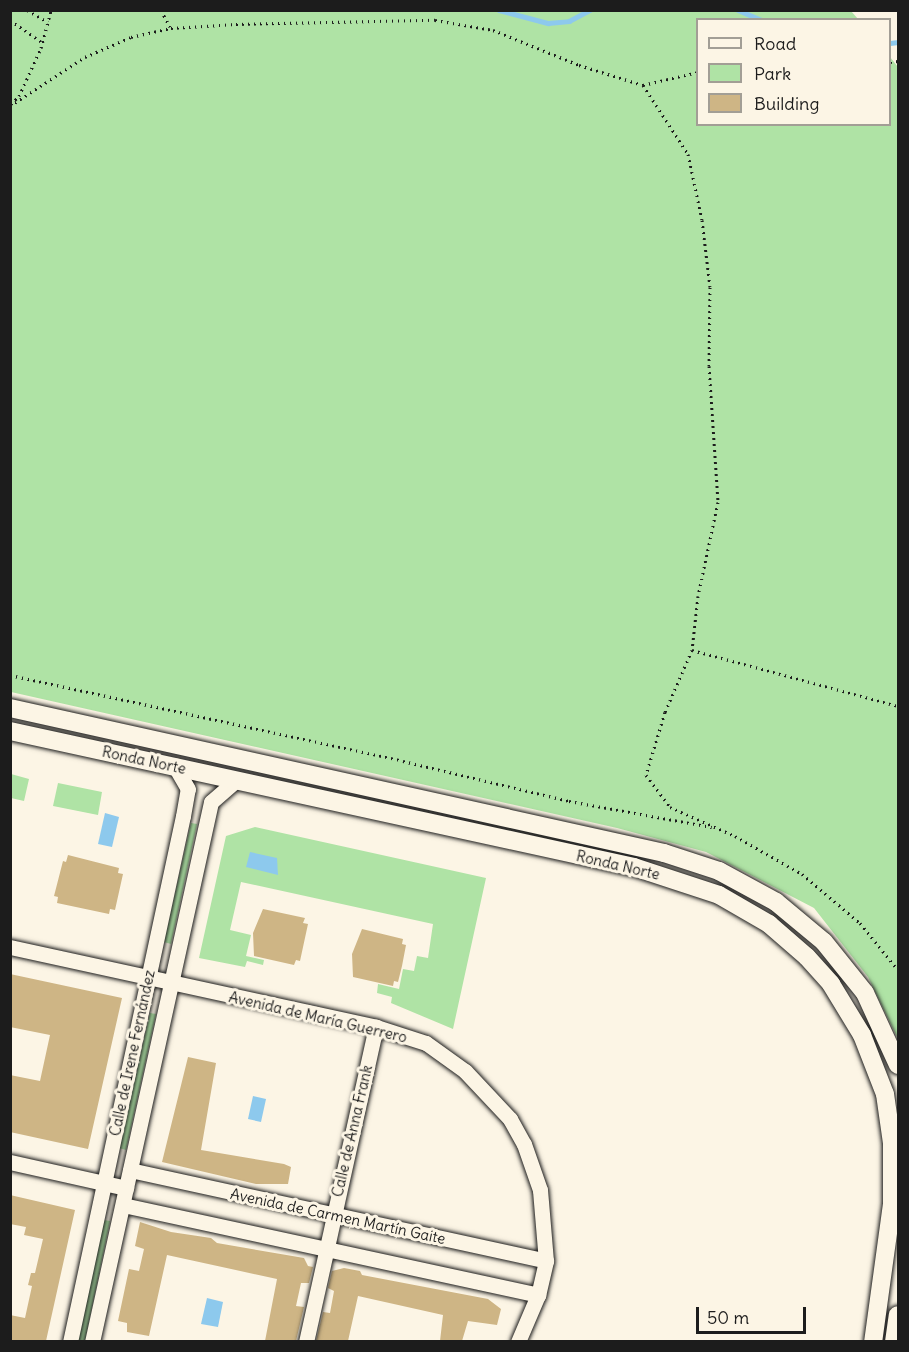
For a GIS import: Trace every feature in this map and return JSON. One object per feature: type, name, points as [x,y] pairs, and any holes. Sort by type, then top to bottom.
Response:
[{"type":"main road","name":"Ronda Norte","points":[[10,708],[664,853],[719,871],[776,902],[824,942],[865,993],[898,1065]]},
{"type":"main road","name":"Ronda Norte","points":[[10,731],[663,875],[744,908],[794,944],[831,984],[850,1013],[872,1057],[885,1094],[892,1143],[891,1204],[873,1341]]},
{"type":"main road","points":[[894,1341],[898,1315]]},
{"type":"street","name":"Calle de Irene Fernández","points":[[70,1341],[188,789],[176,768]]},
{"type":"street","name":"Calle de Irene Fernández","points":[[92,1341],[211,802],[236,780]]},
{"type":"street","name":"Avenida de María Guerrero","points":[[10,947],[376,1027],[426,1043],[465,1071],[510,1119],[524,1144],[540,1190],[546,1261],[538,1295],[518,1341]]},
{"type":"street","name":"Calle de Anna Frank","points":[[306,1341],[376,1027]]},
{"type":"street","points":[[10,1162],[126,1188]]},
{"type":"street","name":"Avenida de Carmen Martín Gaite","points":[[130,1170],[546,1261]]},
{"type":"street","points":[[123,1205],[538,1295]]},
{"type":"path","points":[[27,10],[48,22]]},
{"type":"path","points":[[10,106],[19,96],[43,43],[51,10]]},
{"type":"path","points":[[161,10],[171,28]]},
{"type":"path","points":[[10,20],[43,43]]},
{"type":"path","points":[[10,106],[85,57],[131,37],[171,28],[435,20],[465,23],[643,85],[696,72]]},
{"type":"path","points":[[643,85],[688,154],[710,287],[709,366],[718,502],[698,596],[692,650],[665,712],[646,775],[670,807],[802,874],[860,922],[898,970]]},
{"type":"path","points":[[692,650],[898,706]]},
{"type":"path","points":[[10,675],[403,760],[569,801],[713,827]]},
{"type":"green space","points":[[11,11],[851,11],[857,18],[696,18],[696,126],[891,126],[891,58],[898,67],[898,1039],[868,977],[814,908],[706,852],[617,828],[11,692]]},
{"type":"green space","points":[[11,774],[29,779],[24,801],[11,798]]},
{"type":"green space","points":[[58,783],[102,792],[98,815],[53,806]]},
{"type":"green space","points":[[191,823],[197,824],[171,944],[164,942]]},
{"type":"green space","points":[[255,827],[486,878],[453,1029],[391,1003],[392,997],[377,993],[378,984],[399,989],[403,969],[414,971],[417,956],[428,958],[433,924],[241,882],[230,930],[251,935],[246,956],[264,960],[263,965],[247,961],[245,967],[199,958],[226,836]]},
{"type":"green space","points":[[150,1013],[156,1014],[126,1150],[119,1148]]},
{"type":"green space","points":[[104,1220],[110,1221],[85,1341],[77,1342]]},
{"type":"water","points":[[105,813],[119,817],[112,847],[98,844]]},
{"type":"water","points":[[250,852],[277,858],[278,875],[246,867]]},
{"type":"water","points":[[253,1096],[266,1099],[261,1122],[248,1119]]},
{"type":"water","points":[[207,1298],[223,1302],[218,1327],[201,1324]]},
{"type":"building","points":[[68,855],[119,868],[118,873],[123,874],[115,910],[110,909],[109,914],[57,903],[58,897],[54,896],[63,861],[66,862]]},
{"type":"building","points":[[263,909],[305,918],[303,923],[308,924],[300,961],[296,960],[294,965],[254,956],[253,933]]},
{"type":"building","points":[[362,929],[403,939],[402,944],[406,945],[402,966],[398,982],[394,981],[393,986],[353,977],[352,954]]},
{"type":"building","points":[[10,974],[122,998],[88,1149],[10,1132],[10,1075],[40,1081],[50,1035],[10,1027]]},
{"type":"building","points":[[188,1057],[216,1063],[201,1150],[284,1164],[291,1167],[288,1184],[256,1184],[162,1162]]},
{"type":"building","points":[[10,1195],[75,1210],[46,1341],[10,1341],[10,1315],[25,1318],[32,1286],[28,1285],[31,1273],[35,1273],[43,1239],[24,1235],[26,1227],[10,1224]]},
{"type":"building","points":[[140,1222],[171,1232],[211,1238],[217,1243],[304,1258],[308,1266],[313,1267],[309,1283],[301,1283],[296,1306],[304,1307],[296,1341],[265,1341],[277,1279],[167,1255],[149,1336],[127,1332],[127,1323],[118,1321],[129,1269],[139,1271],[144,1249],[135,1246]]},
{"type":"building","points":[[344,1268],[360,1271],[362,1275],[488,1299],[501,1309],[497,1325],[468,1321],[462,1341],[440,1341],[443,1315],[358,1296],[348,1341],[316,1341],[323,1312],[330,1313],[334,1291],[328,1288],[332,1271]]},
{"type":"waterway","points":[[499,10],[548,23],[569,21],[590,10]]},
{"type":"waterway","points":[[738,10],[757,18]]},
{"type":"waterway","points":[[891,43],[898,42]]}]
